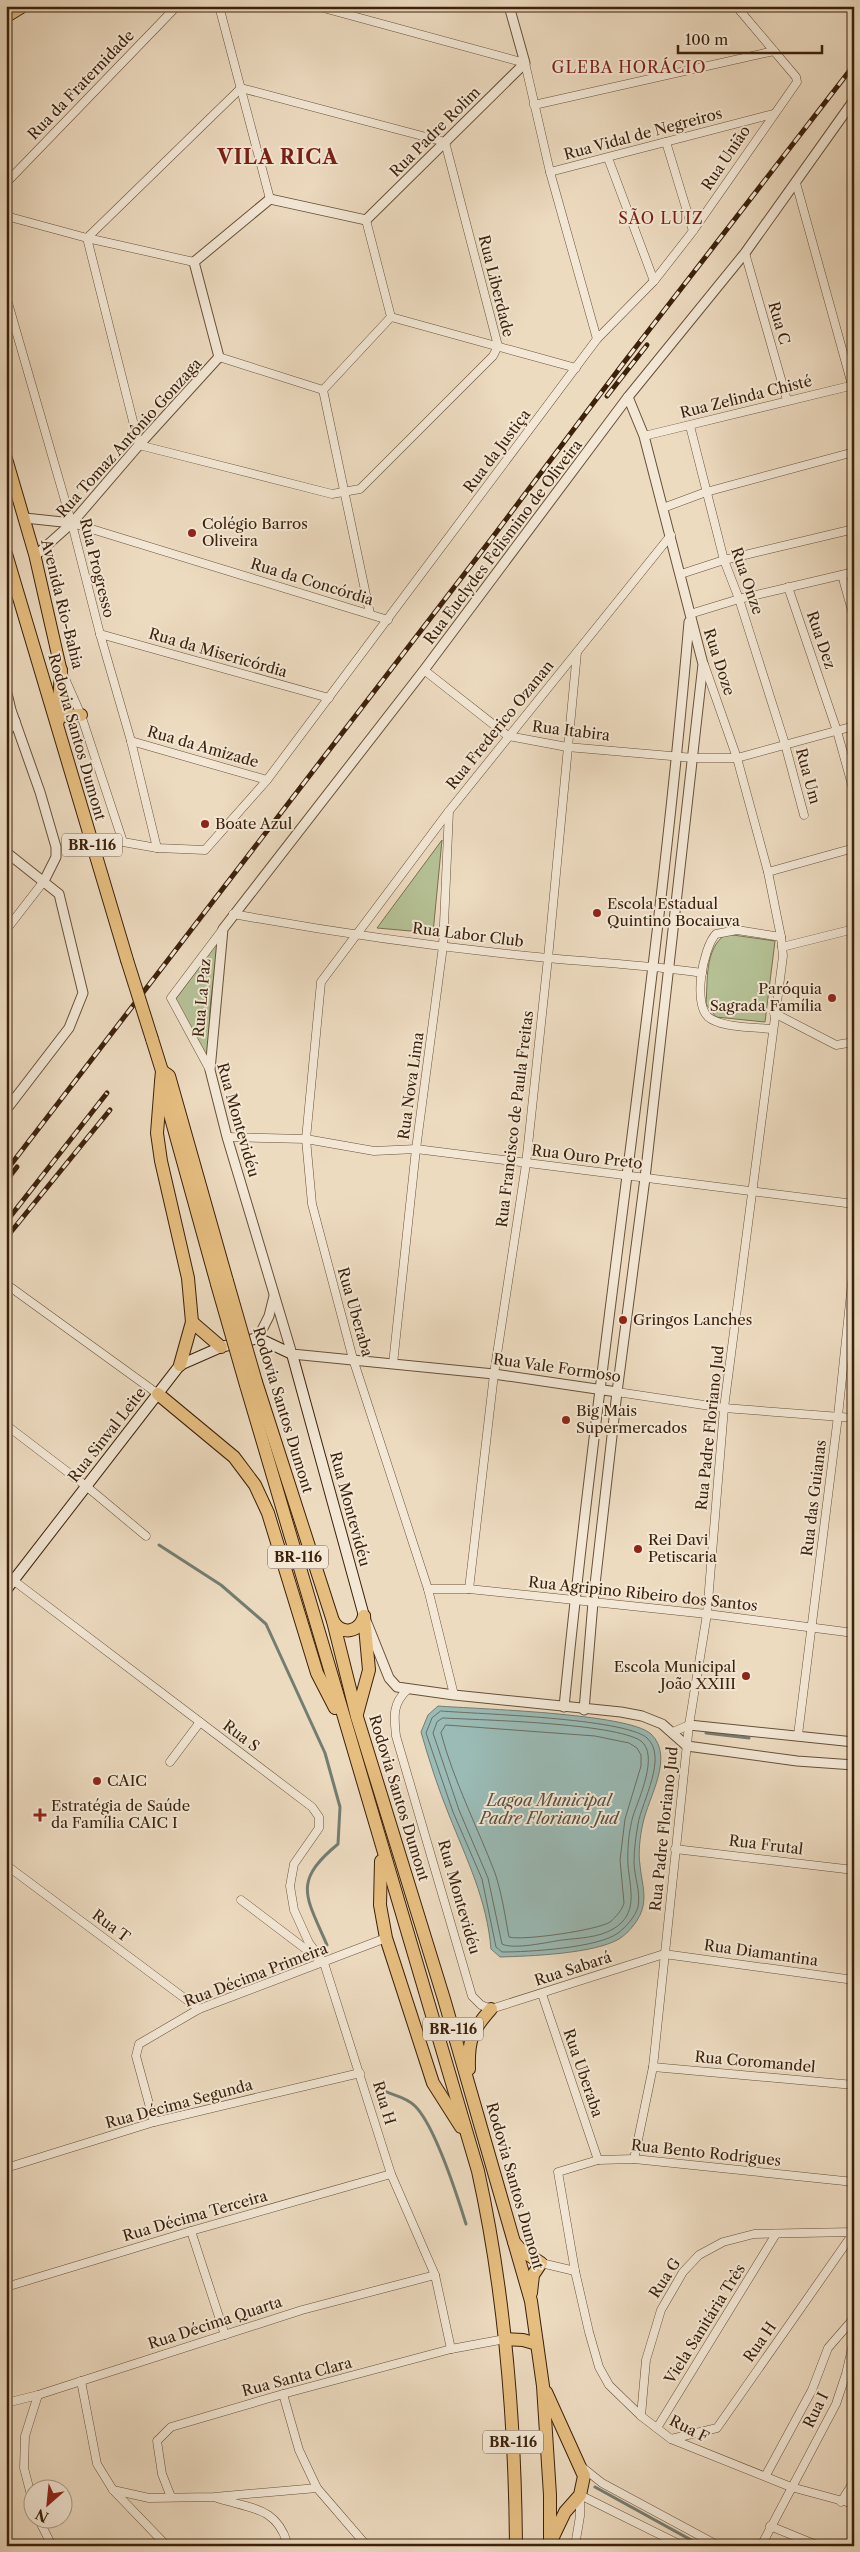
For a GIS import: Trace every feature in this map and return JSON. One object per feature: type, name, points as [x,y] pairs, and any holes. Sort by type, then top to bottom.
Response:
[{"type":"highway","name":"Rodovia Santos Dumont","points":[[7,557],[57,731],[162,1076],[169,1076],[222,1283],[348,1731],[380,1844],[470,2140],[493,2236],[505,2339],[515,2473],[516,2546]]},
{"type":"highway","points":[[57,731],[61,670]]},
{"type":"highway","points":[[58,716],[80,715]]},
{"type":"highway","points":[[162,1076],[157,1132],[161,1161],[186,1268],[192,1322],[180,1365]]},
{"type":"highway","points":[[192,1322],[221,1347]]},
{"type":"highway","name":"Rodovia Santos Dumont","points":[[251,1383],[333,1621],[357,1717],[471,2091],[512,2240],[531,2301],[543,2386],[551,2544]]},
{"type":"highway","points":[[158,1394],[234,1457],[255,1485],[268,1513],[317,1673],[348,1731]]},
{"type":"highway","points":[[333,1621],[340,1629],[350,1630],[360,1625],[364,1616]]},
{"type":"highway","points":[[357,1717],[369,1670],[364,1616]]},
{"type":"highway","points":[[380,1844],[380,1905],[386,1938],[433,2082],[470,2140]]},
{"type":"highway","points":[[471,2091],[468,2050],[471,2036],[491,2009]]},
{"type":"highway","points":[[512,2240],[521,2250],[541,2263],[535,2270],[532,2280],[531,2301]]},
{"type":"highway","points":[[505,2339],[523,2340],[536,2344]]},
{"type":"highway","points":[[543,2386],[584,2476],[580,2495],[562,2517],[551,2544]]},
{"type":"main road","points":[[6,17],[24,6]]},
{"type":"main road","name":"Avenida Rio-Bahia","points":[[6,457],[35,556],[61,670]]},
{"type":"main road","points":[[6,495],[14,482]]},
{"type":"main road","name":"Rua Sinval Leite","points":[[6,1590],[180,1365],[221,1347],[258,1338]]},
{"type":"main road","name":"Rua Vale Formoso","points":[[258,1338],[292,1354]]},
{"type":"main road","name":"Rua Montevidéu","points":[[292,1354],[364,1616]]},
{"type":"street","name":"Rua da Fraternidade","points":[[6,183],[177,6]]},
{"type":"street","points":[[219,6],[270,199]]},
{"type":"street","points":[[316,6],[525,63]]},
{"type":"street","points":[[509,6],[525,63],[550,172],[598,339]]},
{"type":"street","points":[[534,105],[774,51],[736,6]]},
{"type":"street","name":"Rua União","points":[[598,339],[654,281],[693,231],[797,82],[774,51]]},
{"type":"street","name":"Rua Padre Rolim","points":[[366,220],[525,63]]},
{"type":"street","points":[[241,88],[445,142]]},
{"type":"street","points":[[87,238],[241,88]]},
{"type":"street","points":[[852,103],[854,120]]},
{"type":"street","name":"Rua Euclydes Felismino de Oliveira","points":[[171,998],[233,914],[424,670],[628,397],[745,253],[852,103]]},
{"type":"street","name":"Rua Vidal de Negreiros","points":[[550,172],[773,114]]},
{"type":"street","name":"Rua Liberdade","points":[[139,444],[332,494],[360,489],[493,356],[498,346],[445,142]]},
{"type":"street","points":[[666,142],[693,231]]},
{"type":"street","points":[[608,158],[654,281]]},
{"type":"street","points":[[796,183],[853,385]]},
{"type":"street","points":[[270,199],[366,220],[391,317]]},
{"type":"street","points":[[194,262],[270,199]]},
{"type":"street","points":[[6,216],[87,238],[194,262]]},
{"type":"street","points":[[87,238],[139,444]]},
{"type":"street","name":"Rua C","points":[[745,253],[786,400]]},
{"type":"street","points":[[194,262],[219,358],[323,390]]},
{"type":"street","name":"Rua Progresso","points":[[6,296],[72,523],[100,634],[131,741],[157,848]]},
{"type":"street","points":[[391,317],[576,368]]},
{"type":"street","points":[[323,390],[391,317]]},
{"type":"street","name":"Rua da Justiça","points":[[157,848],[205,850],[267,780],[598,339]]},
{"type":"street","name":"Rua Tomaz Antônio Gonzaga","points":[[35,556],[72,523],[139,444],[219,358]]},
{"type":"street","name":"Rua Zelinda Chisté","points":[[644,436],[853,385]]},
{"type":"street","points":[[323,390],[370,614]]},
{"type":"street","name":"Rua Doze","points":[[628,397],[644,436],[703,664],[738,758],[768,872],[782,937]]},
{"type":"street","name":"Rua Onze","points":[[690,426],[724,560],[739,599],[785,744]]},
{"type":"street","points":[[663,508],[706,492],[854,452]]},
{"type":"street","name":"Rua da Concórdia","points":[[25,518],[72,523],[388,620]]},
{"type":"street","points":[[681,574],[724,560],[854,529]]},
{"type":"street","name":"Rua Frederico Ozanan","points":[[355,936],[508,736],[671,535]]},
{"type":"street","points":[[564,1707],[574,1600],[599,1389],[628,1176],[651,965],[678,756],[690,614],[739,599],[854,572]]},
{"type":"street","points":[[842,576],[854,618]]},
{"type":"street","name":"Rua Dez","points":[[788,588],[837,730],[854,792]]},
{"type":"street","name":"Rua da Misericórdia","points":[[100,634],[329,698]]},
{"type":"street","name":"Rua Francisco de Paula Freitas","points":[[469,1589],[494,1374],[526,1164],[548,958],[577,651]]},
{"type":"street","points":[[584,1710],[593,1602],[617,1392],[645,1178],[694,758],[703,664]]},
{"type":"street","name":"Avenida Rio-Bahia","points":[[61,670],[80,715],[123,842],[157,848]]},
{"type":"street","name":"Rua Itabira","points":[[424,670],[508,736],[567,747],[694,758],[738,758],[854,726]]},
{"type":"street","points":[[6,689],[9,708],[40,792],[56,847],[56,857],[44,881],[6,930]]},
{"type":"street","points":[[6,733],[15,721]]},
{"type":"street","name":"Rua da Amizade","points":[[131,741],[267,780]]},
{"type":"street","name":"Rua Um","points":[[785,744],[804,815]]},
{"type":"street","name":"Rua Nova Lima","points":[[393,1364],[416,1150],[443,946],[449,811]]},
{"type":"street","points":[[768,872],[854,848]]},
{"type":"street","points":[[6,852],[58,894],[83,993],[69,1028],[6,1110]]},
{"type":"street","name":"Rua Labor Club","points":[[233,914],[355,936],[548,958],[651,965],[702,973]]},
{"type":"street","name":"Rua La Paz","points":[[210,1070],[223,929]]},
{"type":"street","points":[[782,947],[854,929]]},
{"type":"street","points":[[772,1029],[710,1019],[704,1014],[702,1006],[702,973],[707,948],[716,934],[737,930],[782,937]]},
{"type":"street","name":"Rua Uberaba","points":[[355,936],[321,982],[306,1139],[312,1204],[353,1359],[428,1589],[454,1695]]},
{"type":"street","name":"Rua Padre Floriano Jud","points":[[634,2158],[653,2067],[688,1725],[707,1614],[724,1408],[782,937]]},
{"type":"street","name":"Rua Montevidéu","points":[[171,998],[210,1070],[227,1137],[292,1354]]},
{"type":"street","points":[[774,1013],[836,1045],[854,1042]]},
{"type":"street","name":"Rua Ouro Preto","points":[[227,1137],[306,1139],[374,1151],[416,1150],[854,1204]]},
{"type":"street","name":"Rua das Guianas","points":[[798,1735],[838,1416],[854,1264]]},
{"type":"street","points":[[6,1284],[158,1394]]},
{"type":"street","points":[[258,1338],[269,1316],[274,1296]]},
{"type":"street","name":"Rua Vale Formoso","points":[[292,1354],[494,1374],[724,1408],[854,1418]]},
{"type":"street","points":[[6,1425],[86,1486],[146,1536]]},
{"type":"street","name":"Rua S","points":[[13,1580],[312,1807],[319,1817],[319,1828],[294,1864],[290,1886],[294,1910],[308,1943],[324,1963]]},
{"type":"street","name":"Rua Agripino Ribeiro dos Santos","points":[[428,1589],[469,1589],[707,1614],[854,1633]]},
{"type":"street","name":"Rua Montevidéu","points":[[364,1616],[389,1678],[397,1687],[407,1690],[399,1698],[393,1712],[396,1736],[472,1996],[481,2005],[491,2009]]},
{"type":"street","points":[[407,1690],[642,1716],[673,1732],[687,1746],[854,1765]]},
{"type":"street","points":[[170,1762],[200,1722]]},
{"type":"street","points":[[673,1732],[688,1725],[854,1742]]},
{"type":"street","name":"Rua Frutal","points":[[675,1849],[854,1870]]},
{"type":"street","name":"Rua T","points":[[6,1866],[200,2009]]},
{"type":"street","points":[[241,1900],[324,1963]]},
{"type":"street","name":"Rua Décima Primeira","points":[[154,2122],[136,2056],[139,2044],[200,2009],[386,1938]]},
{"type":"street","name":"Rua Sabará","points":[[491,2009],[664,1954]]},
{"type":"street","name":"Rua Diamantina","points":[[664,1954],[854,1980]]},
{"type":"street","name":"Rua H","points":[[324,1963],[391,2174],[434,2275],[451,2349]]},
{"type":"street","name":"Rua Uberaba","points":[[542,1994],[598,2160]]},
{"type":"street","name":"Rua Coromandel","points":[[653,2067],[854,2085]]},
{"type":"street","name":"Rua Décima Segunda","points":[[6,2168],[154,2122],[360,2073]]},
{"type":"street","name":"Rua Bento Rodrigues","points":[[558,2172],[598,2160],[634,2158],[853,2182]]},
{"type":"street","points":[[853,2182],[854,2170]]},
{"type":"street","name":"Rua F","points":[[558,2172],[575,2271],[598,2367],[610,2385],[641,2416],[671,2439],[766,2475],[791,2487],[854,2504]]},
{"type":"street","name":"Rua Décima Terceira","points":[[6,2288],[191,2231],[391,2174]]},
{"type":"street","points":[[191,2231],[224,2335]]},
{"type":"street","name":"Rua H","points":[[671,2439],[717,2428],[854,2232]]},
{"type":"street","name":"Rua G","points":[[641,2416],[646,2360],[661,2310],[683,2272],[699,2254],[723,2242],[754,2234],[854,2232]]},
{"type":"street","name":"Viela Sanitária Três","points":[[657,2428],[776,2234]]},
{"type":"street","points":[[541,2263],[575,2271]]},
{"type":"street","name":"Rua Décima Quarta","points":[[6,2403],[38,2395],[302,2310],[434,2275]]},
{"type":"street","points":[[766,2475],[812,2390],[828,2348],[854,2318]]},
{"type":"street","name":"Rua Santa Clara","points":[[171,2496],[162,2474],[157,2441],[171,2427],[283,2394],[451,2349],[505,2339]]},
{"type":"street","name":"Rua I","points":[[760,2546],[836,2404],[846,2374],[854,2340]]},
{"type":"street","points":[[81,2381],[97,2464],[113,2490],[167,2546]]},
{"type":"street","points":[[283,2394],[299,2450],[317,2488],[367,2546]]},
{"type":"street","points":[[27,2480],[24,2468],[25,2436],[38,2395]]},
{"type":"street","points":[[579,2465],[602,2483],[719,2546]]},
{"type":"street","points":[[841,2502],[854,2481]]},
{"type":"street","points":[[113,2490],[149,2498],[171,2496],[214,2497],[317,2488]]},
{"type":"street","points":[[575,2546],[580,2516],[580,2495],[683,2546]]},
{"type":"street","points":[[214,2497],[273,2516],[284,2529],[288,2546]]},
{"type":"street","points":[[770,2526],[819,2546]]},
{"type":"street","points":[[44,2530],[52,2546]]},
{"type":"green space","points":[[442,840],[433,933],[377,928]]},
{"type":"green space","points":[[726,934],[775,941],[765,1022],[716,1017],[706,1004],[707,976],[711,957],[719,940]]},
{"type":"green space","points":[[218,942],[210,1008],[208,1059],[175,1000]]},
{"type":"water","name":"Lagoa Municipal Padre Floriano Jud","points":[[438,1706],[584,1717],[637,1727],[651,1734],[658,1743],[661,1754],[658,1778],[643,1823],[640,1839],[639,1860],[644,1901],[642,1911],[637,1920],[623,1936],[608,1944],[594,1948],[561,1953],[500,1957],[491,1949],[481,1897],[441,1795],[421,1732],[428,1715]]},
{"type":"waterway","points":[[159,1545],[221,1585],[266,1624],[325,1753],[340,1807],[338,1844],[323,1857],[314,1869],[307,1890],[313,1914],[327,1945]]},
{"type":"waterway","points":[[706,1733],[749,1738]]},
{"type":"waterway","points":[[375,2085],[410,2102],[423,2116],[438,2144],[466,2224]]},
{"type":"waterway","points":[[595,2487],[702,2546]]},
{"type":"railway","points":[[6,1171],[492,538],[622,365],[854,65]]},
{"type":"railway","points":[[607,396],[647,345]]},
{"type":"railway","points":[[6,1222],[107,1093]]},
{"type":"railway","points":[[6,1238],[110,1110]]},
{"type":"railway","points":[[6,1181],[17,1167]]},
{"type":"place","name":"Colégio Barros Oliveira","points":[[192,533]]},
{"type":"place","name":"Boate Azul","points":[[205,824]]},
{"type":"place","name":"Escola Estadual Quintino Bocaiuva","points":[[597,913]]},
{"type":"place","name":"Paróquia Sagrada Família","points":[[832,998]]},
{"type":"place","name":"Gringos Lanches","points":[[623,1320]]},
{"type":"place","name":"Big Mais Supermercados","points":[[566,1420]]},
{"type":"place","name":"Rei Davi Petiscaria","points":[[638,1549]]},
{"type":"place","name":"Escola Municipal João XXIII","points":[[746,1676]]},
{"type":"place","name":"CAIC","points":[[97,1781]]},
{"type":"place","name":"Estratégia de Saúde da Família CAIC I","points":[[40,1815]]},
{"type":"district","name":"GLEBA HORÁCIO","points":[[629,67]]},
{"type":"district","name":"VILA RICA","points":[[278,157]]},
{"type":"district","name":"SÃO LUIZ","points":[[661,218]]}]
